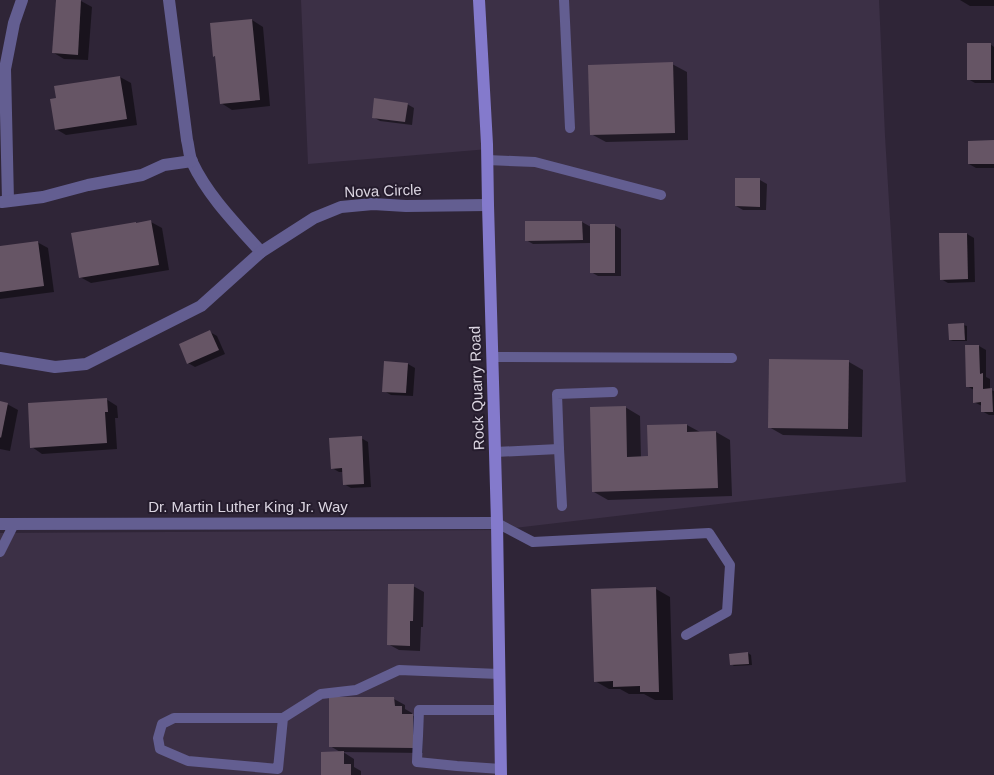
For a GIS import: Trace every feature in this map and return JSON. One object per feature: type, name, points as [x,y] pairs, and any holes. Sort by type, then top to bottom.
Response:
[{"type":"street","points":[[22,0],[14,23],[5,68],[4,202],[43,197],[88,184],[142,175],[164,165],[192,161]]},
{"type":"street","points":[[169,0],[192,161],[208,189],[232,220],[261,252]]},
{"type":"street","name":"Rock Quarry Road","points":[[479,0],[487,160],[501,772]]},
{"type":"street","name":"Nova Circle","points":[[0,358],[55,367],[86,364],[201,306],[261,252],[314,218],[341,207],[373,204],[406,206],[488,205]]},
{"type":"street","name":"Dr. Martin Luther King Jr. Way","points":[[0,524],[496,523]]},
{"type":"lane","points":[[564,0],[570,128]]},
{"type":"lane","points":[[487,160],[535,162],[661,195]]},
{"type":"lane","points":[[492,357],[732,358]]},
{"type":"lane","points":[[562,506],[558,394],[613,392]]},
{"type":"lane","points":[[495,452],[559,449]]},
{"type":"lane","points":[[496,523],[533,542],[709,533],[730,565],[727,612],[686,635]]},
{"type":"lane","points":[[0,552],[14,524]]},
{"type":"lane","points":[[283,718],[278,769],[188,761],[160,749],[158,738],[162,724],[174,718],[283,718],[321,694],[356,690],[399,670],[499,674]]},
{"type":"lane","points":[[500,710],[419,710],[417,762],[501,772]]},
{"type":"shaded area","points":[[301,0],[879,0],[885,136],[906,482],[497,530],[489,149],[308,164]]},
{"type":"shaded area","points":[[497,530],[503,775],[0,775],[0,533]]},
{"type":"building","points":[[56,0],[81,0],[78,55],[52,53]]},
{"type":"building","points":[[252,19],[260,100],[220,104],[210,23]]},
{"type":"building","points":[[967,43],[991,43],[991,80],[967,80]]},
{"type":"building","points":[[673,62],[675,133],[590,135],[588,65]]},
{"type":"building","points":[[120,76],[127,119],[55,130],[50,99],[56,98],[54,86]]},
{"type":"building","points":[[374,98],[408,103],[405,122],[372,118]]},
{"type":"building","points":[[994,140],[994,164],[968,164],[968,141]]},
{"type":"building","points":[[735,178],[760,178],[760,207],[735,206]]},
{"type":"building","points":[[151,220],[159,265],[79,278],[71,233]]},
{"type":"building","points":[[525,221],[582,221],[583,240],[525,241]]},
{"type":"building","points":[[590,224],[615,224],[615,273],[590,273]]},
{"type":"building","points":[[939,233],[967,233],[968,279],[940,280]]},
{"type":"building","points":[[38,241],[44,286],[0,292],[0,246]]},
{"type":"building","points":[[964,323],[965,340],[949,340],[948,324]]},
{"type":"building","points":[[210,330],[219,350],[187,364],[179,344]]},
{"type":"building","points":[[965,345],[979,345],[980,374],[983,373],[983,389],[992,388],[993,412],[981,412],[981,402],[973,403],[973,387],[966,387]]},
{"type":"building","points":[[769,359],[849,360],[848,429],[768,428]]},
{"type":"building","points":[[384,361],[408,363],[406,393],[382,392]]},
{"type":"building","points":[[107,398],[108,412],[105,412],[107,443],[30,448],[28,403]]},
{"type":"building","points":[[0,401],[8,403],[1,438],[0,437]]},
{"type":"building","points":[[626,406],[627,457],[648,456],[647,425],[687,424],[687,432],[716,431],[718,488],[592,492],[590,407]]},
{"type":"building","points":[[362,436],[364,484],[343,485],[342,468],[331,469],[329,438]]},
{"type":"building","points":[[388,584],[414,584],[413,621],[410,621],[410,646],[387,645]]},
{"type":"building","points":[[656,587],[659,692],[640,692],[640,686],[613,687],[613,681],[594,682],[591,589]]},
{"type":"building","points":[[748,652],[749,664],[730,665],[729,654]]},
{"type":"building","points":[[329,697],[394,697],[395,706],[402,706],[402,714],[413,714],[413,748],[329,747]]},
{"type":"building","points":[[344,751],[344,764],[351,764],[351,775],[321,775],[321,752]]}]
